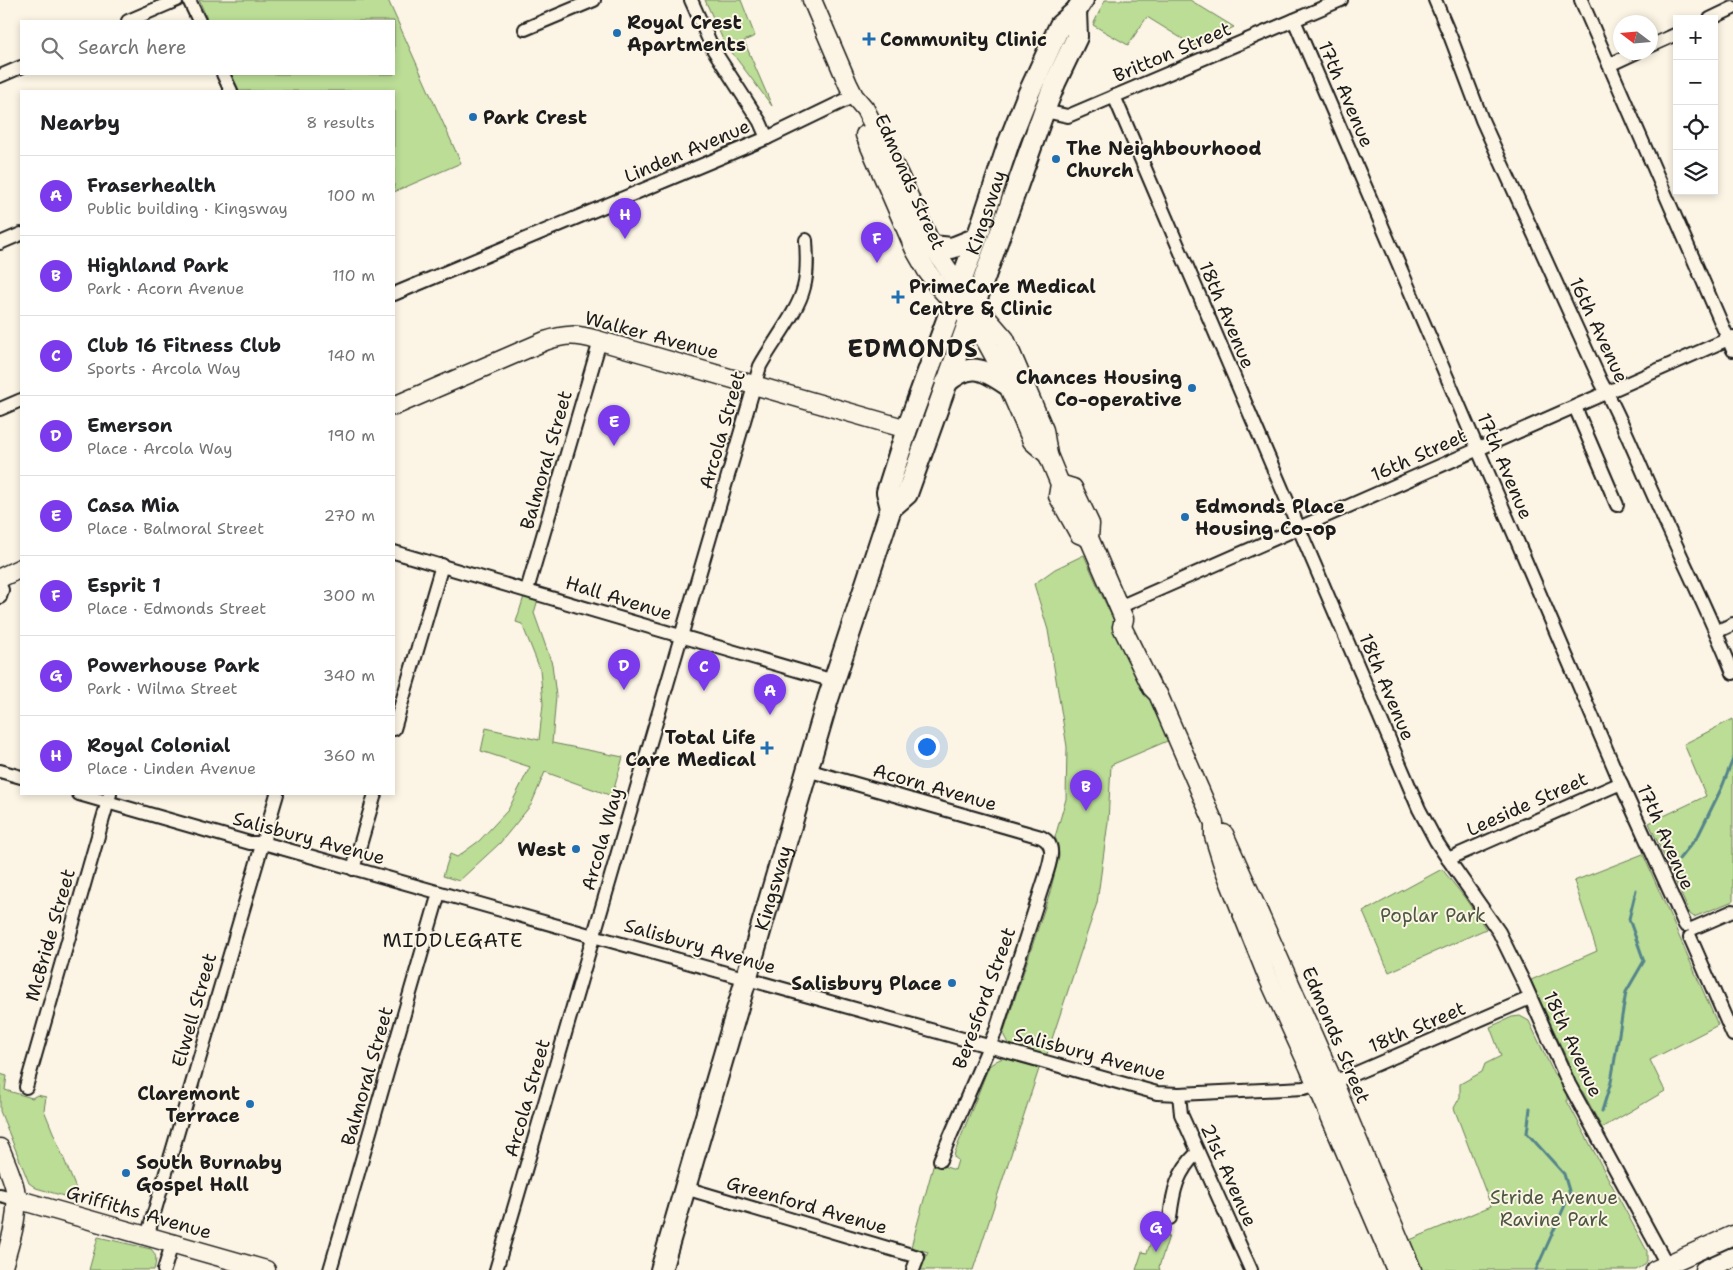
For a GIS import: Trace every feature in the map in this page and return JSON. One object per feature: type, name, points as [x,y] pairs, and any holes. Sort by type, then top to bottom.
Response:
[{"type":"main road","name":"Kingsway","points":[[661,1270],[807,770],[891,508],[907,494],[1044,111],[1077,37],[1079,6]]},
{"type":"main road","name":"Kingsway","points":[[891,508],[887,492],[907,429],[1026,99],[1060,25],[1079,6]]},
{"type":"main road","points":[[932,246],[952,248],[977,238]]},
{"type":"main road","points":[[946,383],[956,374],[979,369],[986,371],[1006,384]]},
{"type":"street","points":[[130,20],[178,0]]},
{"type":"street","points":[[189,0],[199,20]]},
{"type":"street","points":[[524,29],[594,0]]},
{"type":"street","points":[[691,0],[713,48],[760,122],[767,138]]},
{"type":"street","name":"Edmonds Street","points":[[812,0],[854,96],[865,109],[915,207],[956,294]]},
{"type":"street","name":"Britton Street","points":[[1044,111],[1068,116],[1341,0]]},
{"type":"street","name":"16th Avenue","points":[[1435,0],[1452,38],[1482,120],[1733,673]]},
{"type":"street","points":[[1581,0],[1732,342]]},
{"type":"street","points":[[1718,15],[1733,8]]},
{"type":"street","name":"17th Avenue","points":[[1294,20],[1621,783],[1690,930],[1733,1035]]},
{"type":"street","points":[[1658,42],[1673,36]]},
{"type":"street","points":[[1610,65],[1620,60]]},
{"type":"street","points":[[0,76],[20,67]]},
{"type":"street","points":[[223,75],[231,90]]},
{"type":"street","name":"Linden Avenue","points":[[395,294],[767,138],[854,96]]},
{"type":"street","name":"Edmonds Street","points":[[854,96],[856,114],[915,250],[927,271],[956,294],[972,312],[1005,339],[1013,354],[1044,430],[1048,455],[1060,484],[1073,488],[1090,524],[1089,538],[1122,613],[1122,628],[1152,688],[1158,694],[1214,823],[1214,836],[1224,868],[1266,973],[1309,1067],[1396,1270]]},
{"type":"street","name":"18th Avenue","points":[[1114,96],[1419,809],[1448,859],[1499,932],[1569,1084],[1664,1268]]},
{"type":"street","points":[[0,243],[20,234]]},
{"type":"street","name":"Arcola Street","points":[[681,637],[760,366],[795,309],[804,287],[807,269],[806,240]]},
{"type":"street","name":"Edmonds Street","points":[[972,312],[999,365],[1032,441],[1048,455]]},
{"type":"street","name":"Walker Avenue","points":[[395,407],[554,338],[574,335],[907,429]]},
{"type":"street","name":"Balmoral Street","points":[[527,590],[600,341]]},
{"type":"street","name":"16th Street","points":[[1122,613],[1298,529],[1574,407],[1732,342]]},
{"type":"street","points":[[0,409],[20,400]]},
{"type":"street","points":[[1574,407],[1617,505]]},
{"type":"street","name":"Hall Avenue","points":[[395,552],[834,681]]},
{"type":"street","points":[[395,726],[442,566]]},
{"type":"street","points":[[0,578],[20,568]]},
{"type":"street","points":[[0,586],[2,590],[0,597]]},
{"type":"street","points":[[1716,632],[1733,624]]},
{"type":"street","name":"Arcola Way","points":[[593,936],[681,637]]},
{"type":"street","points":[[0,770],[20,777]]},
{"type":"street","name":"Acorn Avenue","points":[[807,770],[1042,837],[1050,845]]},
{"type":"street","name":"Leeside Street","points":[[1448,859],[1621,783]]},
{"type":"street","name":"Salisbury Avenue","points":[[86,795],[109,798],[250,842],[263,843],[1147,1091],[1179,1094],[1304,1088],[1316,1085]]},
{"type":"street","name":"Elwell Street","points":[[147,1237],[277,795]]},
{"type":"street","points":[[353,868],[375,795]]},
{"type":"street","name":"McBride Street","points":[[26,1087],[109,798]]},
{"type":"street","name":"Edmonds Street","points":[[1214,823],[1223,830],[1333,1081],[1412,1270]]},
{"type":"street","name":"Beresford Street","points":[[940,1160],[996,1030],[1051,859],[1050,845]]},
{"type":"street","name":"Balmoral Street","points":[[330,1270],[439,893]]},
{"type":"street","points":[[1690,930],[1733,911]]},
{"type":"street","name":"Arcola Street","points":[[496,1270],[593,936]]},
{"type":"street","name":"18th Street","points":[[1316,1085],[1347,1077],[1530,998]]},
{"type":"street","name":"21st Avenue","points":[[1179,1094],[1181,1114],[1251,1270]]},
{"type":"street","points":[[0,1148],[14,1184],[8,1197],[12,1231],[2,1270]]},
{"type":"street","points":[[1170,1218],[1173,1196],[1180,1175],[1187,1162],[1197,1152]]},
{"type":"street","name":"Greenford Avenue","points":[[685,1188],[918,1257],[913,1270]]},
{"type":"street","name":"Griffiths Avenue","points":[[8,1197],[266,1270]]},
{"type":"street","points":[[1664,1268],[1733,1235]]},
{"type":"street","points":[[164,1270],[172,1244]]},
{"type":"street","points":[[1704,1270],[1733,1257]]},
{"type":"green space","points":[[199,0],[388,0],[461,163],[395,192],[395,90],[239,90],[231,75],[395,75],[395,20],[208,20]]},
{"type":"green space","points":[[705,0],[741,0],[755,36],[744,41],[772,106],[724,42]]},
{"type":"green space","points":[[1105,0],[1190,0],[1234,27],[1194,46],[1147,17],[1128,45],[1093,25]]},
{"type":"green space","points":[[1084,555],[1172,739],[1111,765],[1108,822],[1097,903],[1047,1054],[1039,1055],[1009,1045],[1004,1036],[1004,1031],[1050,892],[1059,856],[1055,837],[1066,799],[1067,747],[1048,630],[1034,584],[1055,569]]},
{"type":"green space","points":[[525,593],[539,596],[534,613],[552,664],[556,696],[552,743],[623,757],[612,796],[545,772],[531,805],[500,843],[459,881],[443,876],[450,854],[457,857],[479,841],[508,810],[530,767],[481,751],[486,728],[539,740],[543,704],[540,669],[522,624],[516,622]]},
{"type":"green space","points":[[1733,719],[1733,901],[1694,917],[1690,914],[1649,823],[1706,796],[1684,744]]},
{"type":"green space","points":[[1643,854],[1718,1025],[1650,1060],[1665,1091],[1602,1128],[1583,1092],[1574,1081],[1570,1066],[1531,980],[1597,951],[1574,881]]},
{"type":"green space","name":"Poplar Park","points":[[1442,869],[1486,929],[1389,972],[1363,912]]},
{"type":"green space","name":"Stride Avenue Ravine Park","points":[[1520,1016],[1529,1021],[1554,1074],[1564,1086],[1567,1093],[1567,1101],[1647,1251],[1647,1261],[1636,1270],[1416,1270],[1405,1242],[1491,1206],[1454,1108],[1460,1097],[1460,1084],[1482,1072],[1485,1064],[1501,1056],[1490,1027],[1512,1017]]},
{"type":"green space","points":[[1003,1058],[1039,1069],[973,1270],[921,1270],[928,1252],[911,1247],[934,1163],[955,1170],[958,1160],[954,1157],[955,1152],[989,1066]]},
{"type":"green space","points":[[0,1074],[7,1076],[5,1090],[32,1098],[37,1095],[46,1097],[44,1110],[81,1201],[36,1188],[29,1183],[0,1111]]},
{"type":"green space","points":[[1155,1230],[1169,1236],[1159,1267],[1160,1270],[1136,1270],[1142,1252],[1147,1253]]},
{"type":"green space","points":[[98,1237],[151,1249],[156,1257],[154,1270],[89,1270]]},
{"type":"waterway","points":[[1679,859],[1698,836],[1722,787],[1733,759]]},
{"type":"waterway","points":[[1602,1111],[1611,1082],[1626,992],[1644,961],[1629,919],[1636,890]]},
{"type":"waterway","points":[[1530,1108],[1527,1133],[1564,1174],[1570,1194],[1536,1270]]},
{"type":"place","name":"Royal Crest Apartments","points":[[617,33]]},
{"type":"place","name":"Community Clinic","points":[[869,39]]},
{"type":"place","name":"Park Crest","points":[[473,117]]},
{"type":"place","name":"The Neighbourhood Church","points":[[1056,159]]},
{"type":"place","name":"Royal Colonial","points":[[625,239]]},
{"type":"place","name":"Esprit 1","points":[[877,263]]},
{"type":"place","name":"PrimeCare Medical Centre & Clinic","points":[[898,297]]},
{"type":"place","name":"Chances Housing Co-operative","points":[[1192,388]]},
{"type":"place","name":"Casa Mia","points":[[614,446]]},
{"type":"place","name":"Edmonds Place Housing Co-op","points":[[1185,517]]},
{"type":"place","name":"Emerson","points":[[624,690]]},
{"type":"place","name":"Club 16 Fitness Club","points":[[704,691]]},
{"type":"place","name":"Fraserhealth","points":[[770,715]]},
{"type":"place","name":"Total Life Care Medical","points":[[767,748]]},
{"type":"place","name":"Highland Park","points":[[1086,811]]},
{"type":"place","name":"West","points":[[576,849]]},
{"type":"place","name":"Salisbury Place","points":[[952,983]]},
{"type":"place","name":"Claremont Terrace","points":[[250,1104]]},
{"type":"place","name":"South Burnaby Gospel Hall","points":[[126,1173]]},
{"type":"place","name":"Powerhouse Park","points":[[1156,1252]]},
{"type":"district","name":"EDMONDS","points":[[913,349]]},
{"type":"district","name":"MIDDLEGATE","points":[[453,940]]}]
